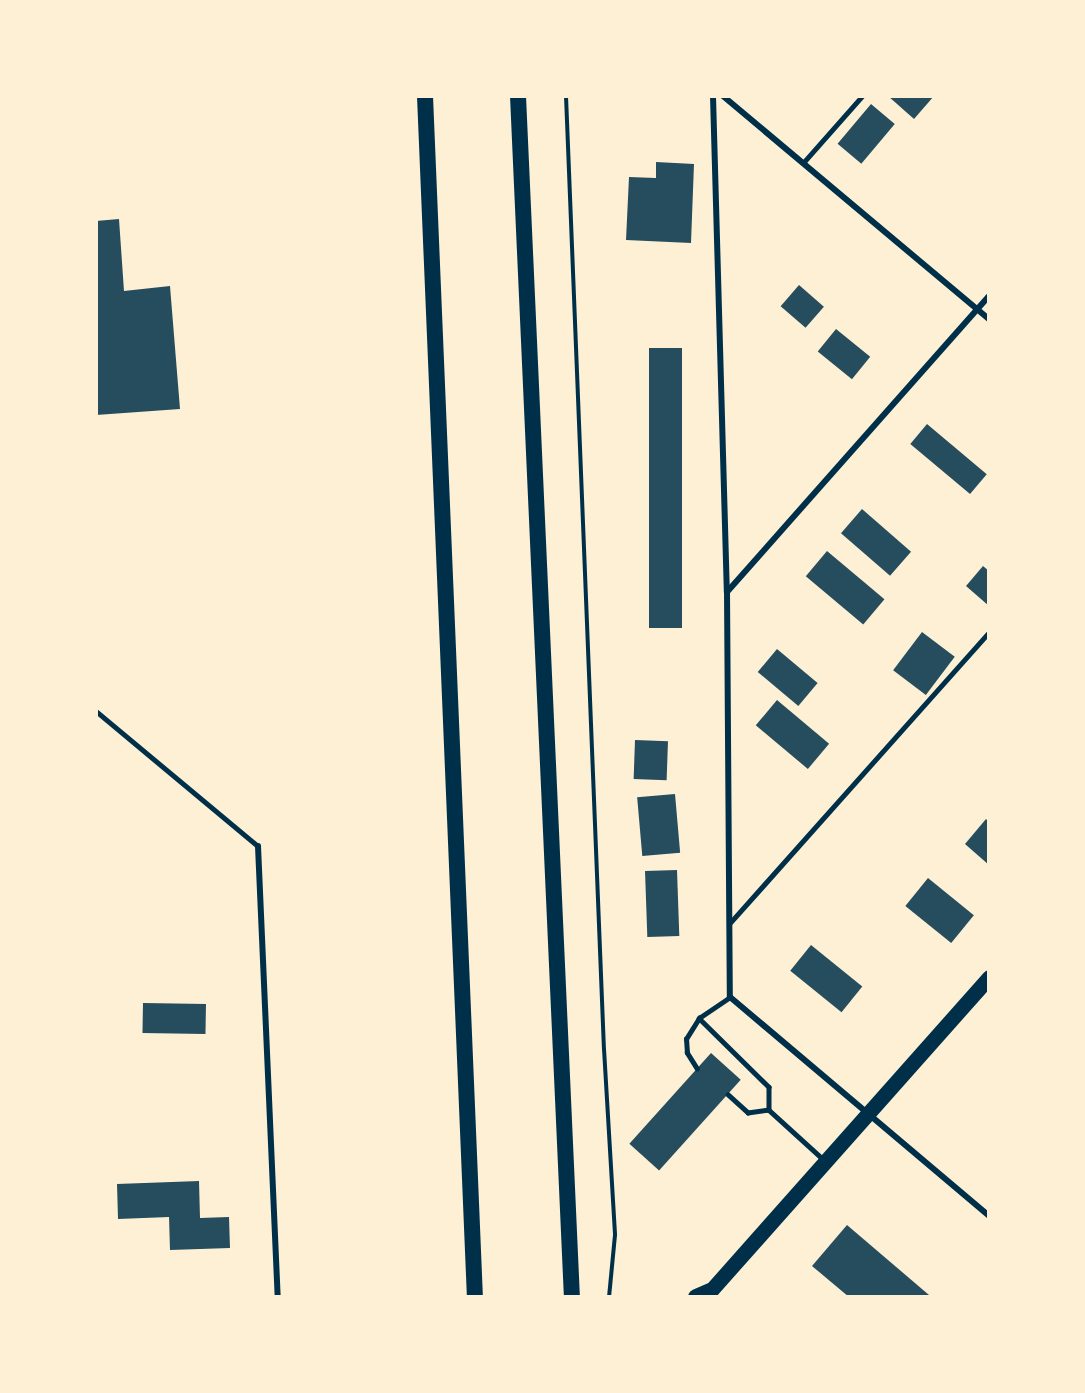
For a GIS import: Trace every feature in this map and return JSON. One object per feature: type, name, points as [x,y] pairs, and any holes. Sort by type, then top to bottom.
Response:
[{"type":"highway","points":[[425,96],[475,1297]]},
{"type":"highway","points":[[518,96],[572,1297]]},
{"type":"main road","points":[[704,1295],[989,978]]},
{"type":"street","points":[[713,96],[727,592],[730,997],[989,1216]]},
{"type":"street","points":[[723,96],[989,319]]},
{"type":"street","points":[[727,592],[989,296]]},
{"type":"street","points":[[258,846],[278,1297]]},
{"type":"lane","points":[[803,163],[862,96]]},
{"type":"lane","points":[[729,924],[989,632]]},
{"type":"lane","points":[[96,711],[258,846]]},
{"type":"lane","points":[[697,1069],[687,1053],[686,1039],[699,1018],[730,997]]},
{"type":"lane","points":[[699,1018],[769,1087],[769,1110],[825,1160]]},
{"type":"lane","points":[[728,1095],[748,1113],[769,1110]]},
{"type":"path","points":[[566,96],[604,1049],[615,1235],[609,1297]]},
{"type":"building","points":[[888,96],[934,96],[914,119]]},
{"type":"building","points":[[871,104],[895,124],[861,164],[838,144]]},
{"type":"building","points":[[656,162],[694,164],[691,243],[626,240],[629,177],[656,178]]},
{"type":"building","points":[[119,219],[124,291],[170,286],[180,409],[96,415],[96,221]]},
{"type":"building","points":[[799,285],[824,307],[806,328],[781,306]]},
{"type":"building","points":[[836,329],[870,357],[852,379],[818,352]]},
{"type":"building","points":[[649,348],[682,348],[682,628],[649,628]]},
{"type":"building","points":[[927,424],[987,474],[970,494],[910,444]]},
{"type":"building","points":[[862,509],[911,552],[890,576],[841,533]]},
{"type":"building","points":[[827,551],[884,599],[863,624],[806,576]]},
{"type":"building","points":[[983,566],[989,571],[989,606],[966,586]]},
{"type":"building","points":[[922,632],[955,657],[926,695],[893,670]]},
{"type":"building","points":[[777,649],[818,683],[798,706],[758,672]]},
{"type":"building","points":[[777,700],[829,744],[808,769],[756,725]]},
{"type":"building","points":[[635,740],[668,741],[667,780],[634,779]]},
{"type":"building","points":[[675,794],[680,853],[642,856],[637,797]]},
{"type":"building","points":[[986,819],[989,822],[989,865],[965,844]]},
{"type":"building","points":[[677,870],[679,936],[647,937],[645,871]]},
{"type":"building","points":[[928,878],[974,915],[951,943],[905,906]]},
{"type":"building","points":[[811,945],[862,987],[842,1012],[790,971]]},
{"type":"building","points":[[143,1003],[206,1004],[205,1034],[142,1033]]},
{"type":"building","points":[[711,1053],[741,1080],[659,1170],[629,1144]]},
{"type":"building","points":[[199,1181],[200,1218],[229,1217],[230,1248],[170,1250],[169,1217],[118,1219],[117,1184]]},
{"type":"building","points":[[847,1225],[929,1295],[927,1297],[849,1297],[812,1266]]}]
